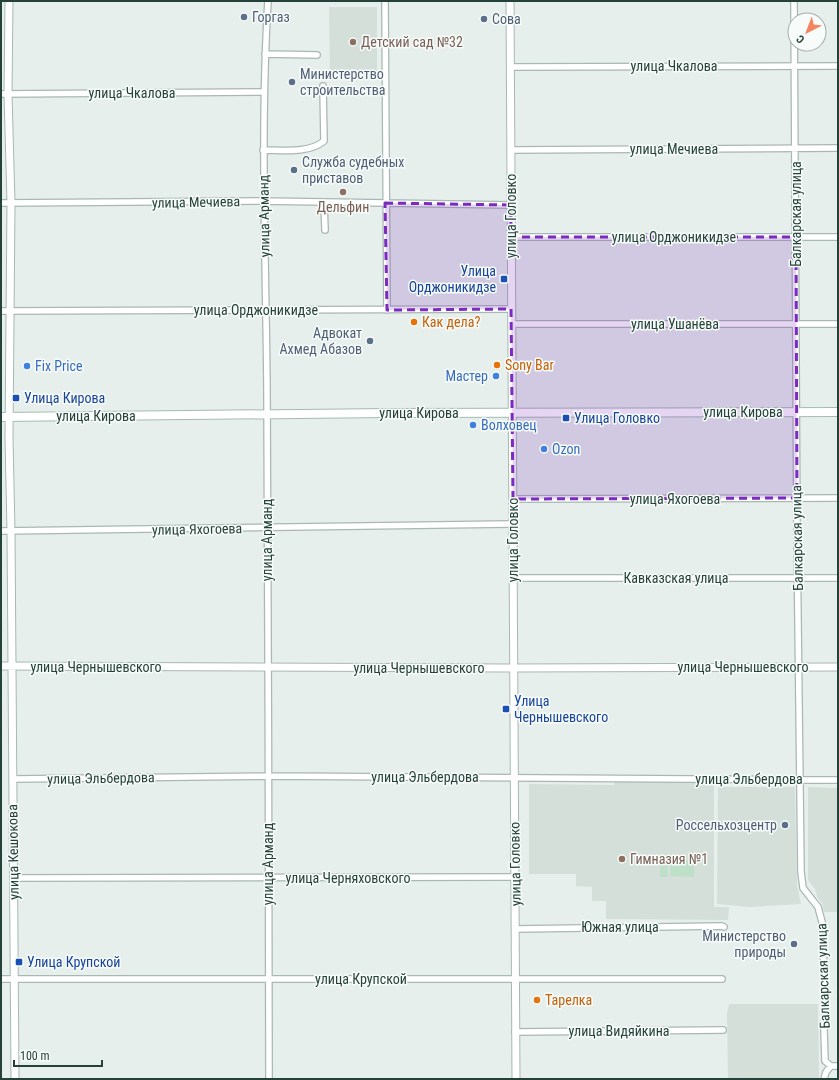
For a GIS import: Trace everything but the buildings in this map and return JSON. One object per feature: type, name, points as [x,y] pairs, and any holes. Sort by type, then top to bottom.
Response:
[{"type":"main road","name":"улица Кирова","points":[[5,417],[387,413],[838,412]]},
{"type":"street","name":"улица Кешокова","points":[[9,1],[5,94],[11,203],[10,311],[5,417],[11,531],[15,1079]]},
{"type":"street","name":"улица Арманд","points":[[268,1],[264,92],[263,200],[267,415],[269,1079]]},
{"type":"street","points":[[385,1],[385,203],[387,310]]},
{"type":"street","name":"улица Головко","points":[[510,1],[516,1079]]},
{"type":"street","name":"Балкарская улица","points":[[794,1],[800,872],[803,888],[818,907],[821,917],[826,1008],[824,1030],[826,1062],[831,1066]]},
{"type":"street","points":[[265,54],[316,55]]},
{"type":"street","name":"улица Чкалова","points":[[510,67],[838,66]]},
{"type":"street","points":[[264,150],[300,150],[314,147],[324,141],[323,86]]},
{"type":"street","name":"улица Чкалова","points":[[5,94],[264,92]]},
{"type":"street","name":"улица Мечиева","points":[[511,150],[838,148]]},
{"type":"street","name":"улица Мечиева","points":[[1,203],[263,200],[511,205]]},
{"type":"street","points":[[324,202],[325,230]]},
{"type":"street","name":"улица Орджоникидзе","points":[[511,237],[838,237]]},
{"type":"street","name":"улица Орджоникидзе","points":[[1,311],[511,309]]},
{"type":"street","name":"улица Ушанёва","points":[[512,324],[838,324]]},
{"type":"street","name":"улица Яхогоева","points":[[513,499],[838,498]]},
{"type":"street","name":"улица Яхогоева","points":[[1,531],[513,524]]},
{"type":"street","name":"Кавказская улица","points":[[513,578],[838,578]]},
{"type":"street","name":"улица Чернышевского","points":[[1,666],[514,668],[838,667]]},
{"type":"street","name":"улица Эльбердова","points":[[12,778],[268,776],[838,780]]},
{"type":"street","name":"улица Черняховского","points":[[14,878],[515,877]]},
{"type":"street","name":"Южная улица","points":[[515,928],[724,927]]},
{"type":"street","name":"улица Крупской","points":[[1,979],[722,979]]},
{"type":"street","name":"улица Видяйкина","points":[[515,1032],[723,1030]]},
{"type":"street","points":[[824,1079],[826,1072],[831,1066],[838,1066]]},
{"type":"highlighted area","points":[[385,203],[511,205],[511,237],[796,237],[797,498],[513,499],[511,309],[387,310]]},
{"type":"shaded area","name":"Детский сад №32","points":[[329,7],[377,7],[377,77],[330,77]]},
{"type":"shaded area","name":"Гимназия №1","points":[[615,779],[714,779],[714,907],[729,907],[728,920],[606,919],[606,901],[592,901],[592,887],[576,886],[576,874],[529,874],[529,784],[614,785]]},
{"type":"shaded area","points":[[718,787],[795,787],[797,885],[801,904],[749,907],[717,904]]},
{"type":"shaded area","points":[[808,787],[838,788],[838,912],[824,912],[822,903],[817,897],[815,889],[808,880]]},
{"type":"shaded area","points":[[729,1004],[818,1004],[819,1079],[728,1079],[727,1014]]},
{"type":"green space","points":[[660,861],[667,861],[668,877],[660,877]]},
{"type":"green space","points":[[670,861],[694,861],[694,877],[670,876]]},
{"type":"place","name":"Горгаз","points":[[244,17]]},
{"type":"place","name":"Сова","points":[[484,19]]},
{"type":"place","name":"Детский сад №32","points":[[353,42]]},
{"type":"place","name":"Министерство строительства","points":[[292,82]]},
{"type":"place","name":"Служба судебных приставов","points":[[294,170]]},
{"type":"place","name":"Дельфин","points":[[343,192]]},
{"type":"place","name":"Улица Орджоникидзе","points":[[504,279]]},
{"type":"place","name":"Как дела?","points":[[414,322]]},
{"type":"place","name":"Адвокат Ахмед Абазов","points":[[370,341]]},
{"type":"place","name":"Sony Bar","points":[[497,365]]},
{"type":"place","name":"Fix Price","points":[[27,366]]},
{"type":"place","name":"Мастер","points":[[496,376]]},
{"type":"place","name":"Улица Кирова","points":[[16,398]]},
{"type":"place","name":"Улица Головко","points":[[566,418]]},
{"type":"place","name":"Волховец","points":[[473,425]]},
{"type":"place","name":"Ozon","points":[[544,449]]},
{"type":"place","name":"Улица Чернышевского","points":[[506,709]]},
{"type":"place","name":"Россельхозцентр","points":[[785,825]]},
{"type":"place","name":"Гимназия №1","points":[[622,859]]},
{"type":"place","name":"Министерство природы","points":[[794,944]]},
{"type":"place","name":"Улица Крупской","points":[[19,962]]},
{"type":"place","name":"Тарелка","points":[[537,1000]]}]
